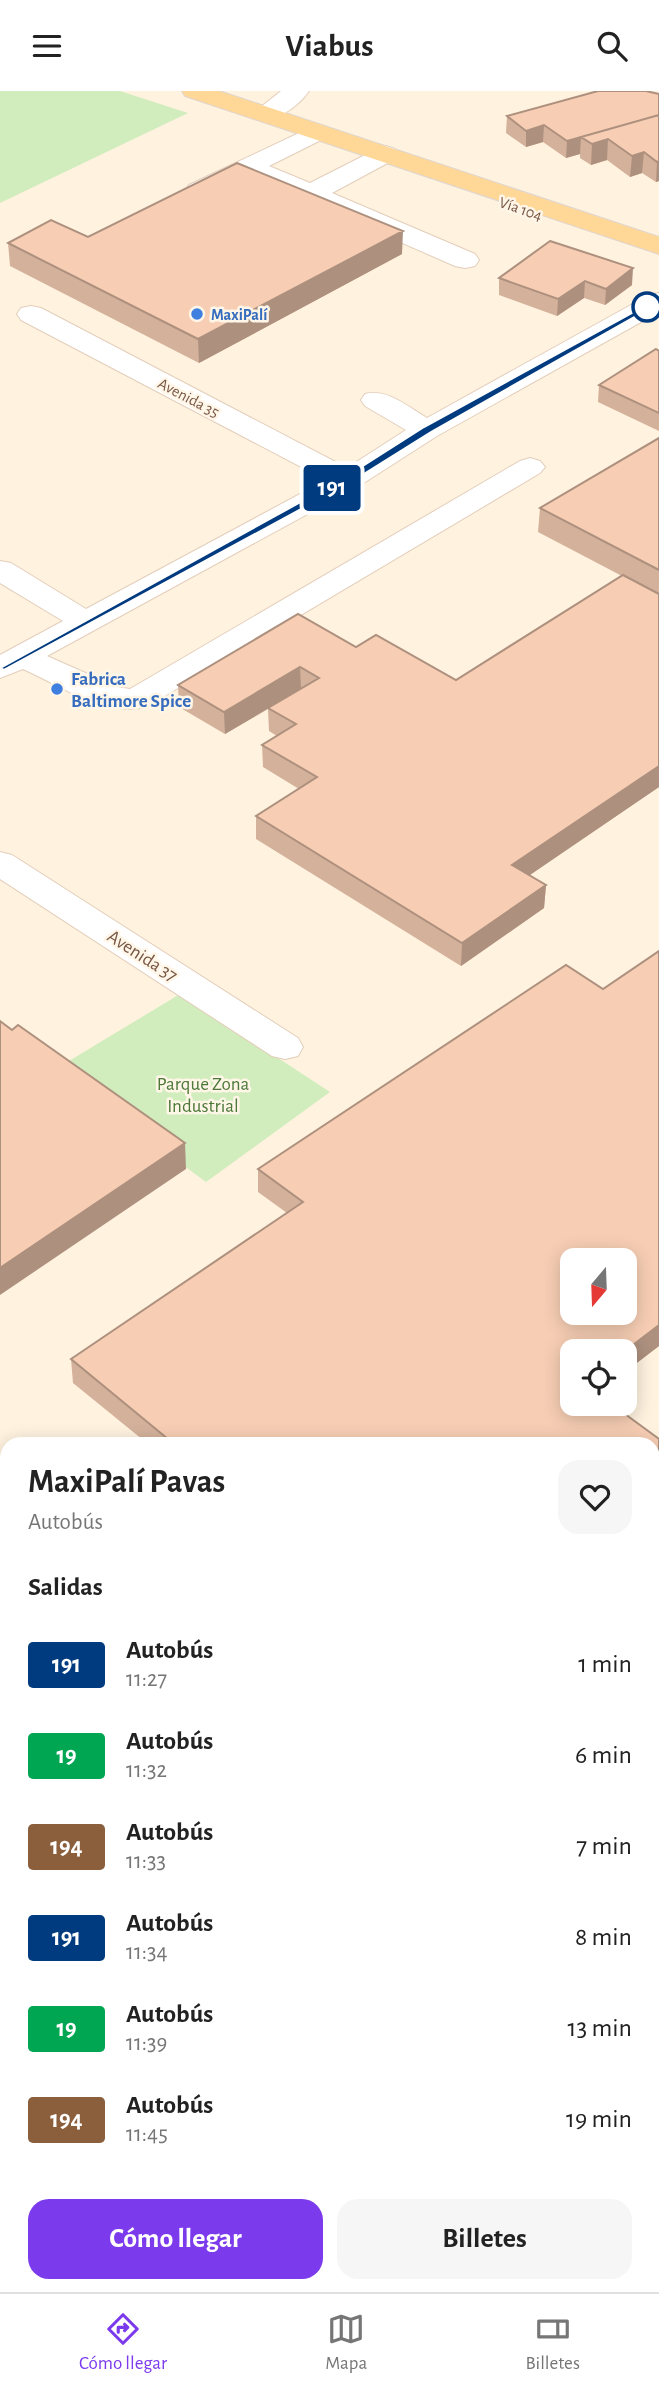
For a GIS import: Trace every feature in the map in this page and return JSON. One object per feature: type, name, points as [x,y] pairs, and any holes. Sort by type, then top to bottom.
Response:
[{"type":"main road","name":"Vía 104","points":[[194,91],[659,246]]},
{"type":"main road","name":"Vía 104","points":[[386,154],[439,180],[659,256]]},
{"type":"street","points":[[265,114],[297,91]]},
{"type":"street","points":[[177,201],[318,132]]},
{"type":"street","points":[[311,193],[386,154]]},
{"type":"street","points":[[248,166],[465,260]]},
{"type":"street","points":[[11,662],[348,480],[427,430],[659,301]]},
{"type":"street","name":"Avenida 35","points":[[31,314],[348,480]]},
{"type":"street","points":[[375,400],[427,430]]},
{"type":"street","points":[[11,662],[109,696],[135,700],[530,467]]},
{"type":"street","points":[[0,570],[84,621]]},
{"type":"street","name":"Avenida 37","points":[[0,863],[285,1047]]},
{"type":"green space","points":[[0,91],[120,91],[188,113],[0,203]]},
{"type":"green space","name":"Parque Zona Industrial","points":[[180,994],[330,1092],[206,1182],[54,1070]]},
{"type":"building","points":[[598,91],[646,91],[659,94],[659,115],[567,141],[544,125],[526,131],[507,116]]},
{"type":"building","points":[[659,115],[657,162],[644,152],[632,156],[608,139],[592,144],[581,137]]},
{"type":"building","name":"MaxiPalí","points":[[237,163],[403,231],[198,339],[8,243],[51,220],[88,237]]},
{"type":"building","points":[[550,241],[633,268],[606,289],[585,281],[558,299],[499,278]]},
{"type":"building","points":[[656,349],[659,351],[659,413],[599,385]]},
{"type":"building","points":[[659,438],[659,570],[540,508]]},
{"type":"building","points":[[623,575],[659,594],[659,766],[512,865],[546,885],[462,943],[256,816],[317,777],[262,745],[296,724],[268,708],[319,678],[300,667],[224,712],[178,685],[298,614],[356,647],[376,635],[456,680]]},
{"type":"building","points":[[659,951],[659,1325],[637,1342],[637,1339],[560,1339],[560,1416],[628,1416],[656,1437],[166,1437],[71,1359],[303,1202],[258,1169],[566,965],[603,989]]},
{"type":"building","points":[[0,1021],[12,1030],[18,1025],[185,1143],[0,1268]]},
{"type":"bus line","name":"191","points":[[0,668],[348,480],[427,430],[659,301]]},
{"type":"place","name":"MaxiPalí","points":[[197,314]]},
{"type":"place","name":"Fabrica Baltimore Spice","points":[[57,689]]}]
